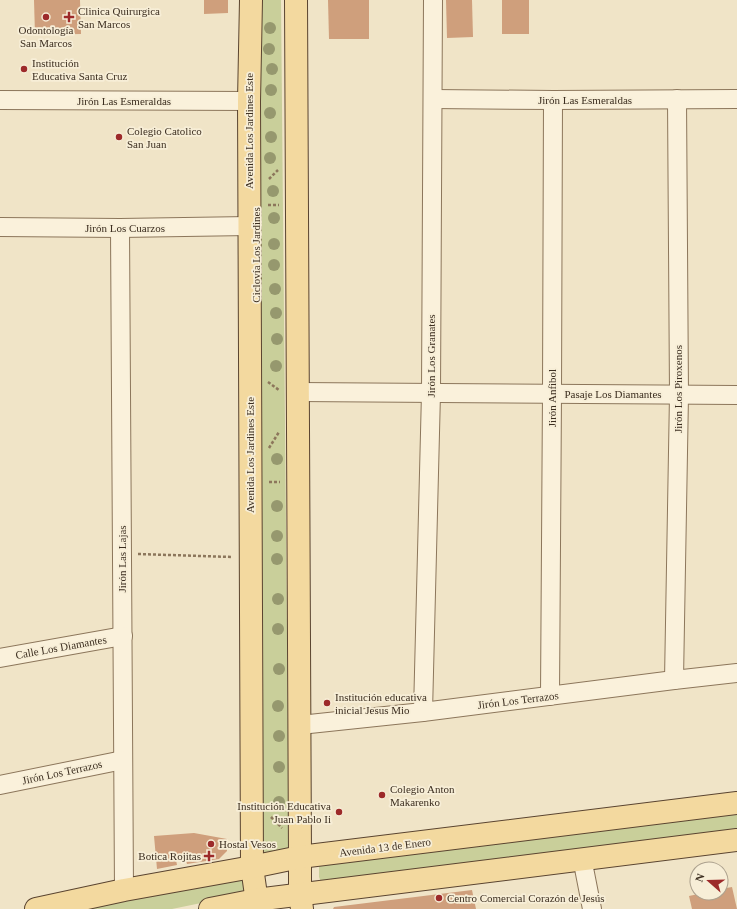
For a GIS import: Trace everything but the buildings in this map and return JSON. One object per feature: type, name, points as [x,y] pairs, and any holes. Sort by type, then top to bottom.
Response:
[{"type":"main road","name":"Avenida Los Jardines Este","points":[[251,0],[249,216],[252,867],[257,904]]},
{"type":"main road","points":[[296,0],[297,204],[289,392],[298,481],[300,857],[302,901]]},
{"type":"main road","name":"Avenida 13 de Enero","points":[[36,909],[124,890],[300,857],[737,803]]},
{"type":"main road","points":[[210,909],[302,901],[582,858],[737,840]]},
{"type":"street","name":"Jirón Los Granates","points":[[423,712],[431,393],[433,0]]},
{"type":"street","name":"Jirón Las Esmeraldas","points":[[432,99],[737,99]]},
{"type":"street","name":"Jirón Los Piroxenos","points":[[674,680],[679,395],[677,99]]},
{"type":"street","name":"Jirón Las Esmeraldas","points":[[0,100],[249,101]]},
{"type":"street","name":"Jirón Anfibol","points":[[550,696],[553,100]]},
{"type":"street","name":"Jirón Los Cuarzos","points":[[0,227],[120,228],[249,216]]},
{"type":"street","name":"Jirón Las Lajas","points":[[120,228],[124,890]]},
{"type":"street","name":"Pasaje Los Diamantes","points":[[289,392],[737,395]]},
{"type":"street","name":"Calle Los Diamantes","points":[[0,658],[123,636]]},
{"type":"street","name":"Jirón Los Terrazos","points":[[300,725],[423,712],[737,673]]},
{"type":"street","name":"Jirón Los Terrazos","points":[[0,785],[123,760]]},
{"type":"street","points":[[582,858],[592,909]]},
{"type":"path","points":[[264,184],[278,169]]},
{"type":"path","points":[[249,216],[297,204]]},
{"type":"path","points":[[265,379],[289,392]]},
{"type":"path","points":[[269,449],[280,430]]},
{"type":"path","points":[[251,483],[298,481]]},
{"type":"path","points":[[122,554],[251,558]]},
{"type":"green space","points":[[259,0],[281,0],[289,846],[288,850],[266,854],[262,853]]},
{"type":"green space","points":[[737,809],[737,834],[321,882],[319,877],[319,863]]},
{"type":"green space","points":[[243,876],[245,890],[244,893],[240,895],[172,909],[80,909]]},
{"type":"place","name":"Odontología San Marcos","points":[[46,17]]},
{"type":"place","name":"Clinica Quirurgica San Marcos","points":[[69,17]]},
{"type":"place","name":"Institución Educativa Santa Cruz","points":[[24,69]]},
{"type":"place","name":"Colegio Catolico San Juan","points":[[119,137]]},
{"type":"place","name":"Institución educativa inicial Jesus Mio","points":[[327,703]]},
{"type":"place","name":"Colegio Anton Makarenko","points":[[382,795]]},
{"type":"place","name":"Institución Educativa Juan Pablo Ii","points":[[339,812]]},
{"type":"place","name":"Hostal Vesos","points":[[211,844]]},
{"type":"place","name":"Botica Rojitas","points":[[209,856]]},
{"type":"place","name":"Centro Comercial Corazón de Jesús","points":[[439,898]]}]
